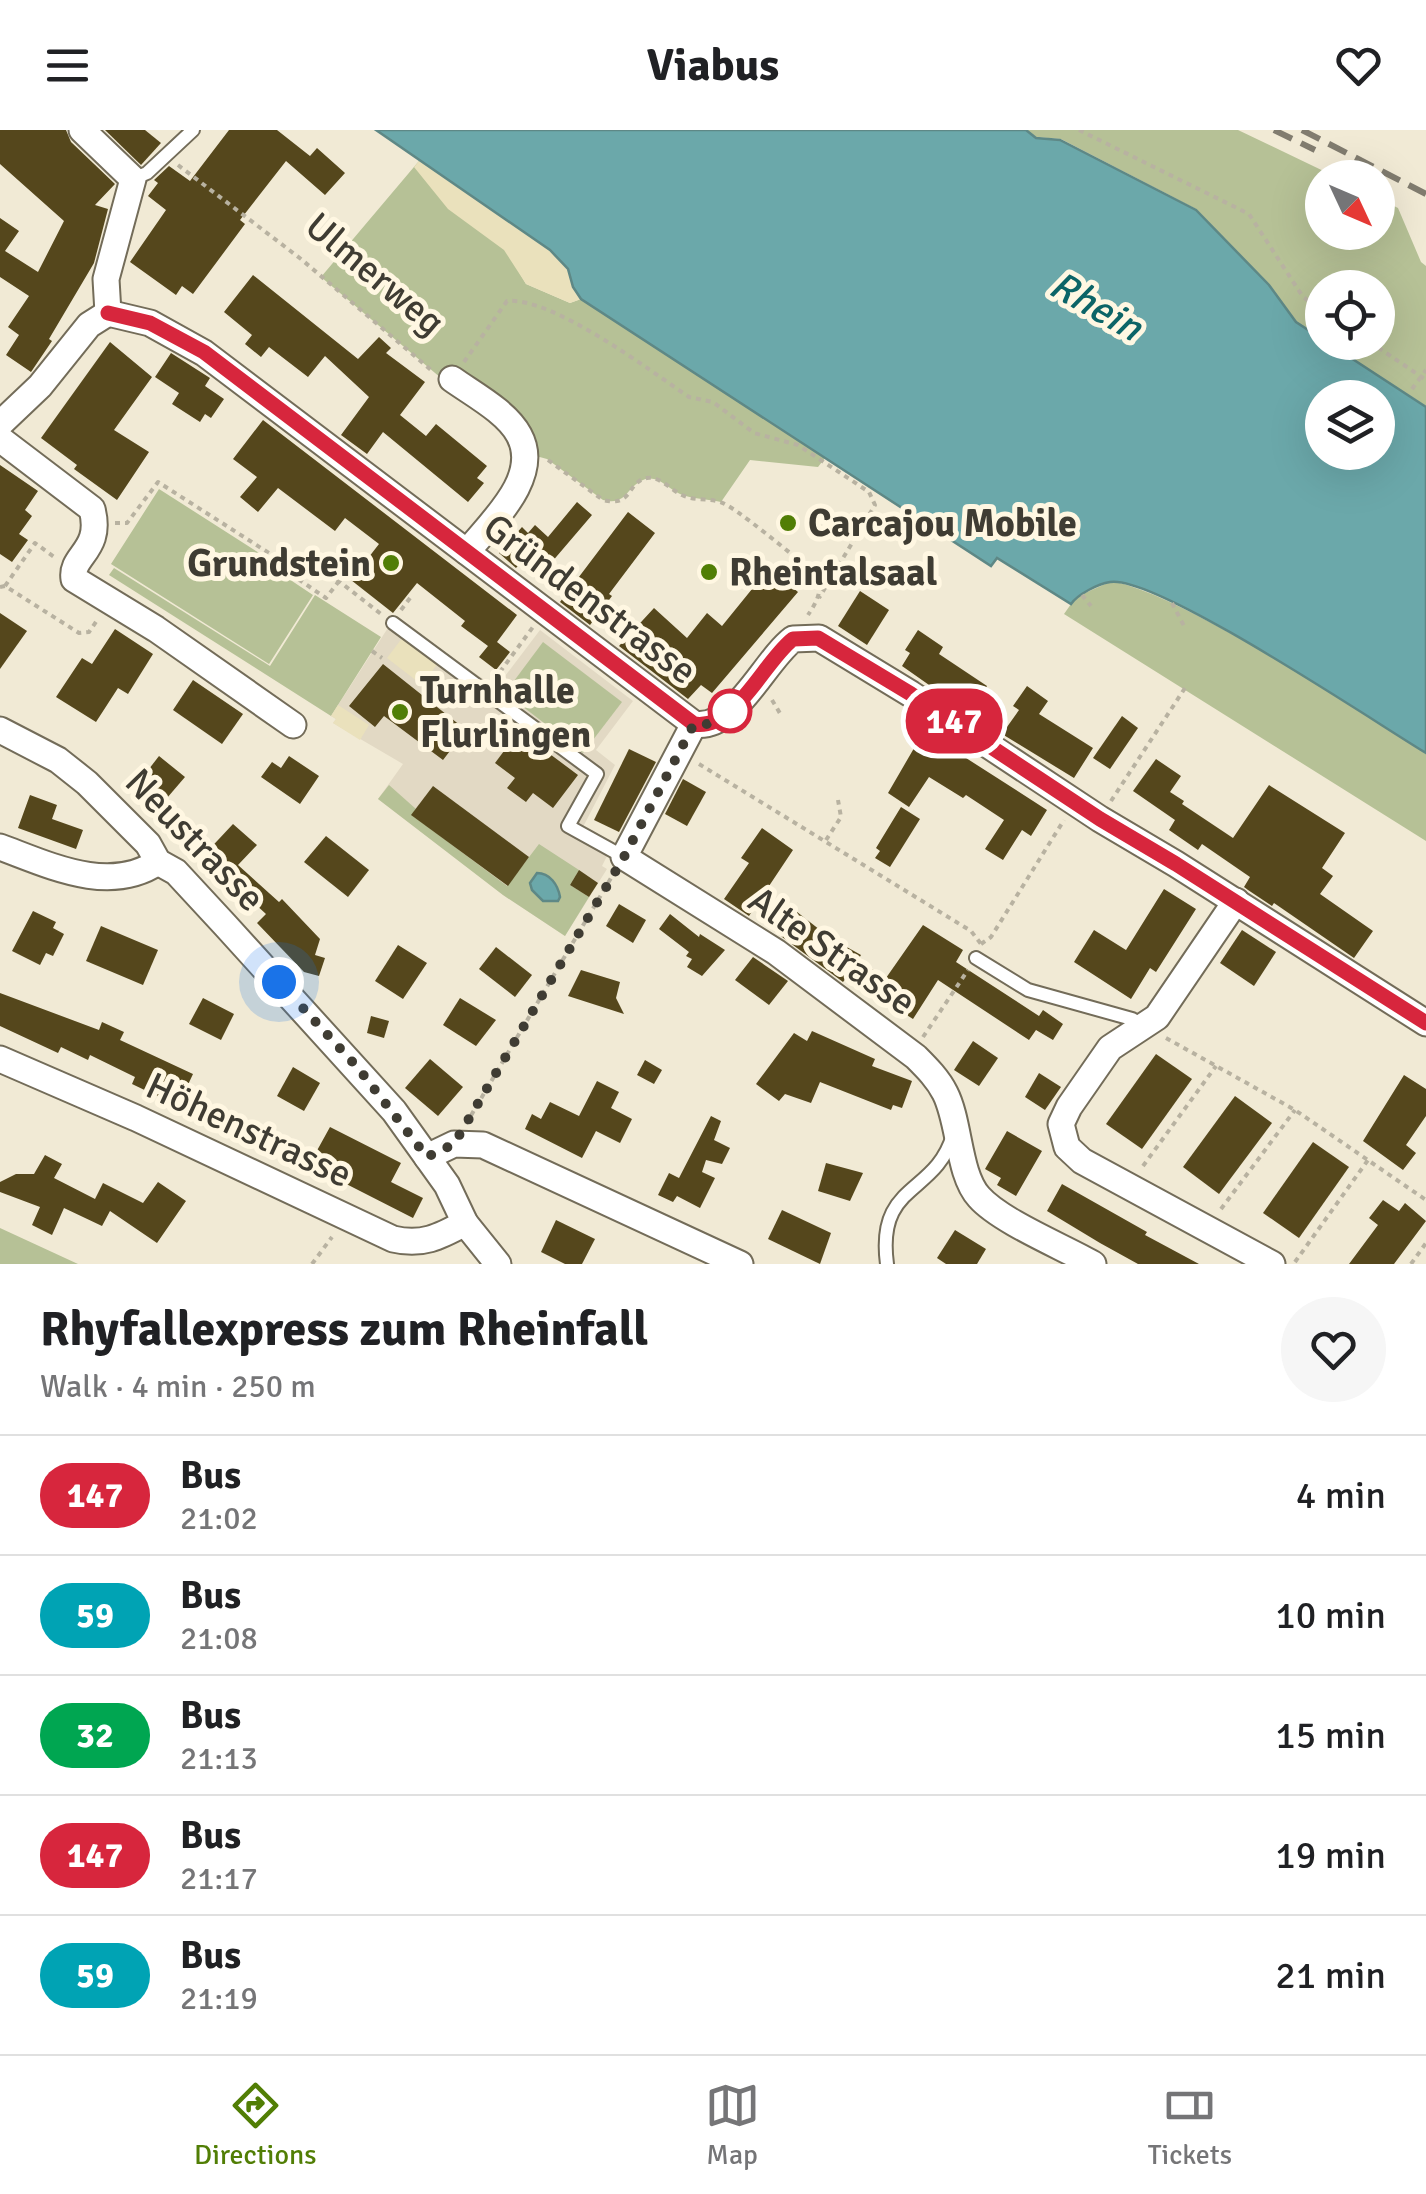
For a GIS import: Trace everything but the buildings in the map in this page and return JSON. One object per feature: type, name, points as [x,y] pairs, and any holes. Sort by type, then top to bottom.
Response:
[{"type":"street","points":[[0,424],[40,386],[89,325],[108,313],[106,280],[133,178],[82,130]]},
{"type":"street","name":"Gründenstrasse","points":[[108,313],[150,323],[204,352],[694,724],[711,724],[728,714],[793,639]]},
{"type":"street","name":"Ulmerweg","points":[[452,378],[507,420],[519,434],[525,453]]},
{"type":"street","points":[[0,440],[92,509],[96,523],[90,546],[74,570],[74,579],[186,649],[293,726]]},
{"type":"street","points":[[468,552],[512,496],[522,476],[525,453]]},
{"type":"street","points":[[793,639],[818,638],[911,694],[1100,819],[1426,1023]]},
{"type":"street","points":[[624,857],[694,724]]},
{"type":"street","name":"Neustrasse","points":[[0,730],[58,760],[87,783],[148,844],[158,862],[176,872],[358,1068],[427,1157],[459,1205],[466,1223],[498,1264]]},
{"type":"street","points":[[0,847],[80,874],[107,878],[136,874],[158,862]]},
{"type":"street","name":"Alte Strasse","points":[[624,857],[776,952],[934,1076],[946,1095],[969,1178],[978,1196],[1093,1264]]},
{"type":"street","points":[[1236,901],[1157,1016],[1110,1048],[1068,1107],[1061,1124],[1067,1147],[1082,1160],[1272,1264]]},
{"type":"street","name":"Höhenstrasse","points":[[0,1060],[136,1118],[392,1239],[414,1244],[434,1240],[466,1223]]},
{"type":"street","points":[[427,1157],[454,1144],[483,1145],[740,1264]]},
{"type":"lane","points":[[133,178],[147,172],[193,130]]},
{"type":"lane","points":[[392,622],[597,774],[568,826],[624,857]]},
{"type":"lane","points":[[978,951],[1028,990],[1144,1026]]},
{"type":"lane","points":[[887,1264],[884,1239],[892,1211],[906,1192],[936,1169],[946,1154],[955,1122]]},
{"type":"path","points":[[1080,130],[1249,214],[1305,299]]},
{"type":"path","name":"Ulmerweg","points":[[167,156],[300,259],[442,378],[452,378]]},
{"type":"path","points":[[452,378],[507,301],[522,300],[568,320],[689,397],[712,402],[754,433],[798,445],[869,492],[875,505],[793,639]]},
{"type":"path","points":[[1395,359],[1426,380]]},
{"type":"path","points":[[1412,389],[1426,370]]},
{"type":"path","points":[[525,453],[547,459],[603,500],[614,503],[624,500],[647,478],[658,480],[681,495],[721,502],[812,571],[819,580],[819,598]]},
{"type":"path","points":[[96,523],[127,523],[158,482],[272,555],[316,564],[392,622]]},
{"type":"path","points":[[74,570],[34,542],[3,586],[78,632],[89,632],[99,617],[99,609],[85,600],[92,590]]},
{"type":"path","points":[[294,559],[298,579],[326,598],[339,581]]},
{"type":"path","points":[[1082,594],[1090,606]]},
{"type":"path","points":[[1172,602],[1184,626]]},
{"type":"path","points":[[485,692],[544,612]]},
{"type":"path","points":[[372,651],[382,658]]},
{"type":"path","points":[[1100,819],[1185,688]]},
{"type":"path","points":[[678,752],[970,931],[978,951]]},
{"type":"path","points":[[826,840],[841,817],[838,800]]},
{"type":"path","points":[[889,1037],[924,1037],[1075,801]]},
{"type":"path","points":[[454,1144],[624,857]]},
{"type":"path","points":[[1144,1026],[1295,1110],[1426,1200]]},
{"type":"path","points":[[1128,1186],[1216,1066]]},
{"type":"path","points":[[1206,1228],[1295,1110]]},
{"type":"path","points":[[1294,1264],[1368,1160]]},
{"type":"path","points":[[312,1264],[347,1217]]},
{"type":"path","points":[[1411,1264],[1426,1243]]},
{"type":"shaded area","points":[[395,617],[496,688],[540,630],[633,701],[596,750],[615,765],[583,827],[614,842],[602,866],[607,869],[565,936],[503,895],[378,799],[403,764],[333,723],[336,719],[331,716]]},
{"type":"green space","points":[[1026,130],[1238,130],[1305,162],[1305,250],[1395,250],[1395,206],[1398,208],[1426,266],[1426,406],[1395,386],[1395,380],[1386,380],[1354,360],[1395,360],[1395,270],[1305,270],[1305,327],[1196,209],[1061,139],[1036,137]]},
{"type":"green space","points":[[419,161],[476,198],[526,284],[570,303],[581,299],[825,458],[818,467],[750,460],[721,502],[685,496],[658,480],[648,479],[637,483],[617,501],[611,501],[603,500],[547,459],[525,453],[519,435],[441,378],[321,277]]},
{"type":"green space","points":[[159,489],[289,572],[292,581],[313,595],[269,664],[111,564]]},
{"type":"green space","points":[[114,568],[270,666],[315,595],[381,637],[331,716],[109,575]]},
{"type":"green space","points":[[1112,581],[1154,595],[1219,627],[1426,753],[1426,841],[1064,614],[1076,597]]},
{"type":"green space","points":[[543,642],[622,702],[583,753],[505,693]]},
{"type":"green space","points":[[389,785],[416,809],[412,815],[507,886],[539,844],[579,870],[570,885],[589,897],[565,936],[503,895],[378,799]]},
{"type":"green space","points":[[0,1228],[78,1264],[0,1264]]},
{"type":"sand","points":[[419,161],[543,244],[568,270],[581,299],[570,303],[526,284],[504,250],[448,209],[414,167]]},
{"type":"sand","points":[[403,637],[438,663],[422,685],[387,658]]},
{"type":"sand","points":[[338,705],[369,725],[360,740],[333,723],[336,719],[331,716]]},
{"type":"water","name":"Rhein","points":[[376,130],[1026,130],[1036,138],[1060,140],[1196,210],[1305,328],[1305,360],[1354,360],[1385,380],[1305,380],[1305,470],[1395,470],[1395,387],[1426,407],[1426,753],[1266,653],[1171,601],[1134,586],[1110,582],[1089,590],[1071,604],[997,558],[991,566],[581,299],[568,269],[550,250]]},
{"type":"water","points":[[537,873],[553,881],[558,901],[543,901],[532,890],[530,883]]},
{"type":"railway","points":[[1274,130],[1315,150]]},
{"type":"railway","points":[[1302,130],[1426,194]]},
{"type":"bus line","name":"147","points":[[108,313],[150,323],[204,352],[694,724],[711,724],[728,714],[787,643],[802,636],[818,638],[1426,1023]]},
{"type":"place","name":"Carcajou Mobile","points":[[788,523]]},
{"type":"place","name":"Grundstein","points":[[391,563]]},
{"type":"place","name":"Rheintalsaal","points":[[709,572]]},
{"type":"place","name":"Turnhalle Flurlingen","points":[[400,712]]},
{"type":"route","points":[[279,982],[358,1068],[427,1157],[454,1144],[624,857],[694,724],[711,724],[730,711]]}]
